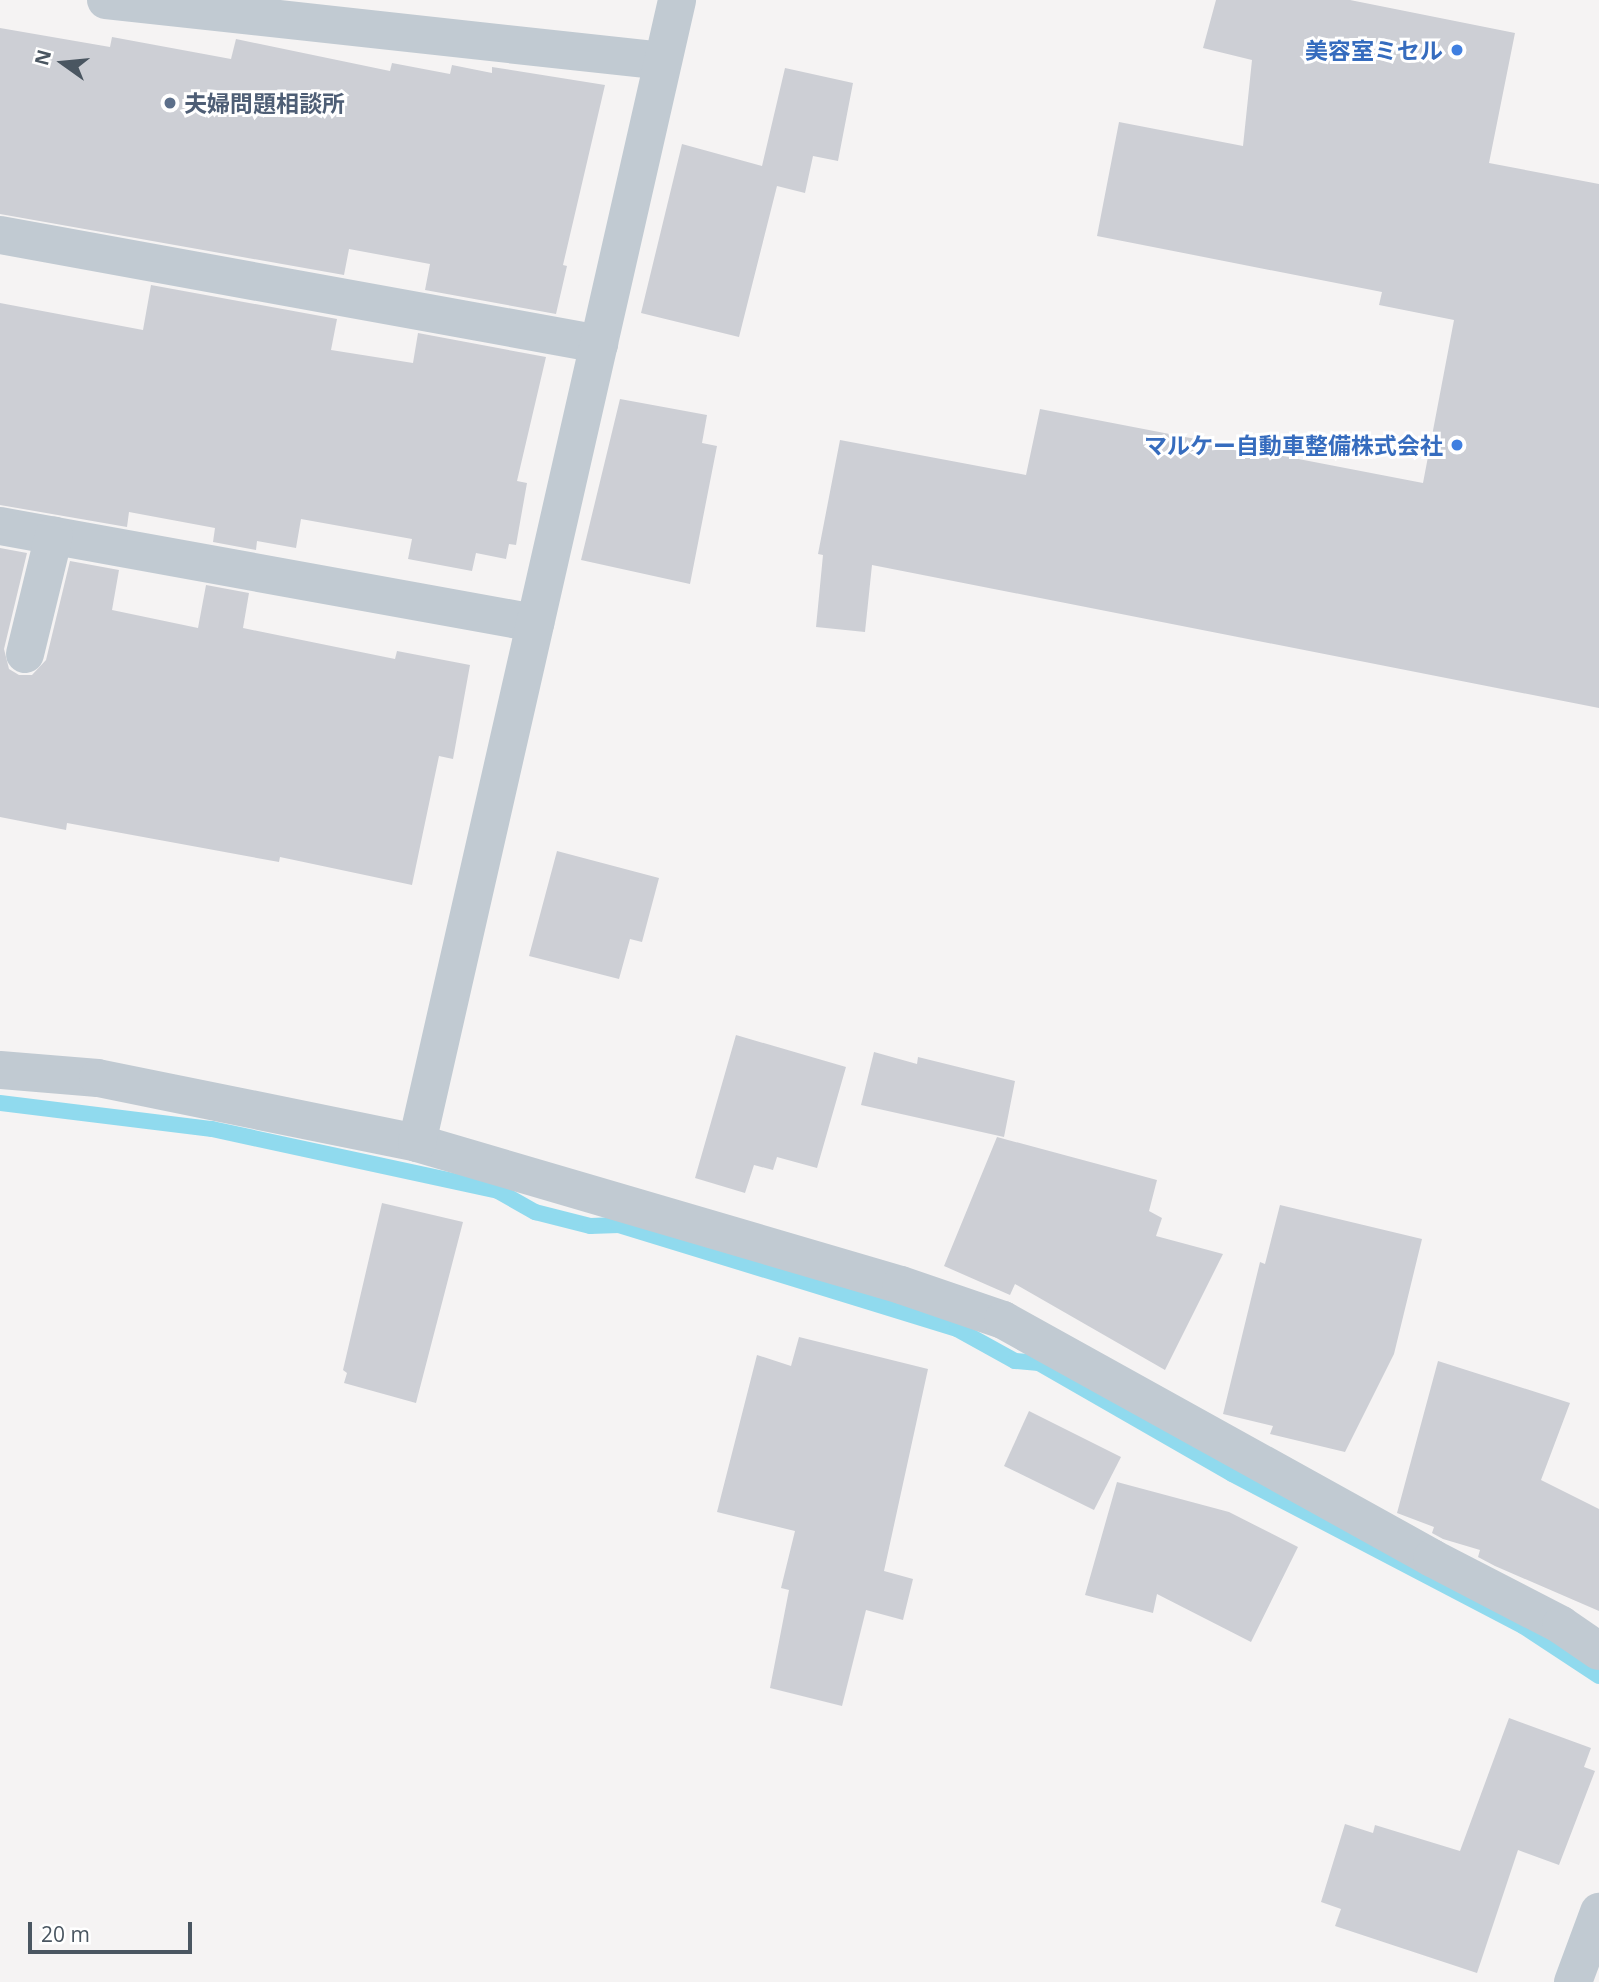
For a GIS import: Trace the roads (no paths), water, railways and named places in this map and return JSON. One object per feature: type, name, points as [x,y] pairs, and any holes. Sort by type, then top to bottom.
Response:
[{"type":"street","points":[[106,0],[663,61]]},
{"type":"street","points":[[417,1143],[677,0]]},
{"type":"street","points":[[0,235],[599,344]]},
{"type":"street","points":[[0,526],[535,623]]},
{"type":"street","points":[[25,654],[54,536]]},
{"type":"street","points":[[0,1070],[98,1078],[417,1143],[901,1285],[1003,1320],[1432,1558],[1562,1625],[1599,1651]]},
{"type":"street","points":[[1573,1982],[1599,1912]]},
{"type":"waterway","points":[[0,1103],[212,1129],[498,1191],[535,1212],[590,1226],[619,1225],[957,1329],[1015,1361],[1039,1363],[1232,1474],[1523,1626],[1599,1676]]},
{"type":"place","name":"美容室ミセル","points":[[1457,50]]},
{"type":"place","name":"夫婦問題相談所","points":[[170,103]]},
{"type":"place","name":"マルケー自動車整備株式会社","points":[[1457,445]]}]
